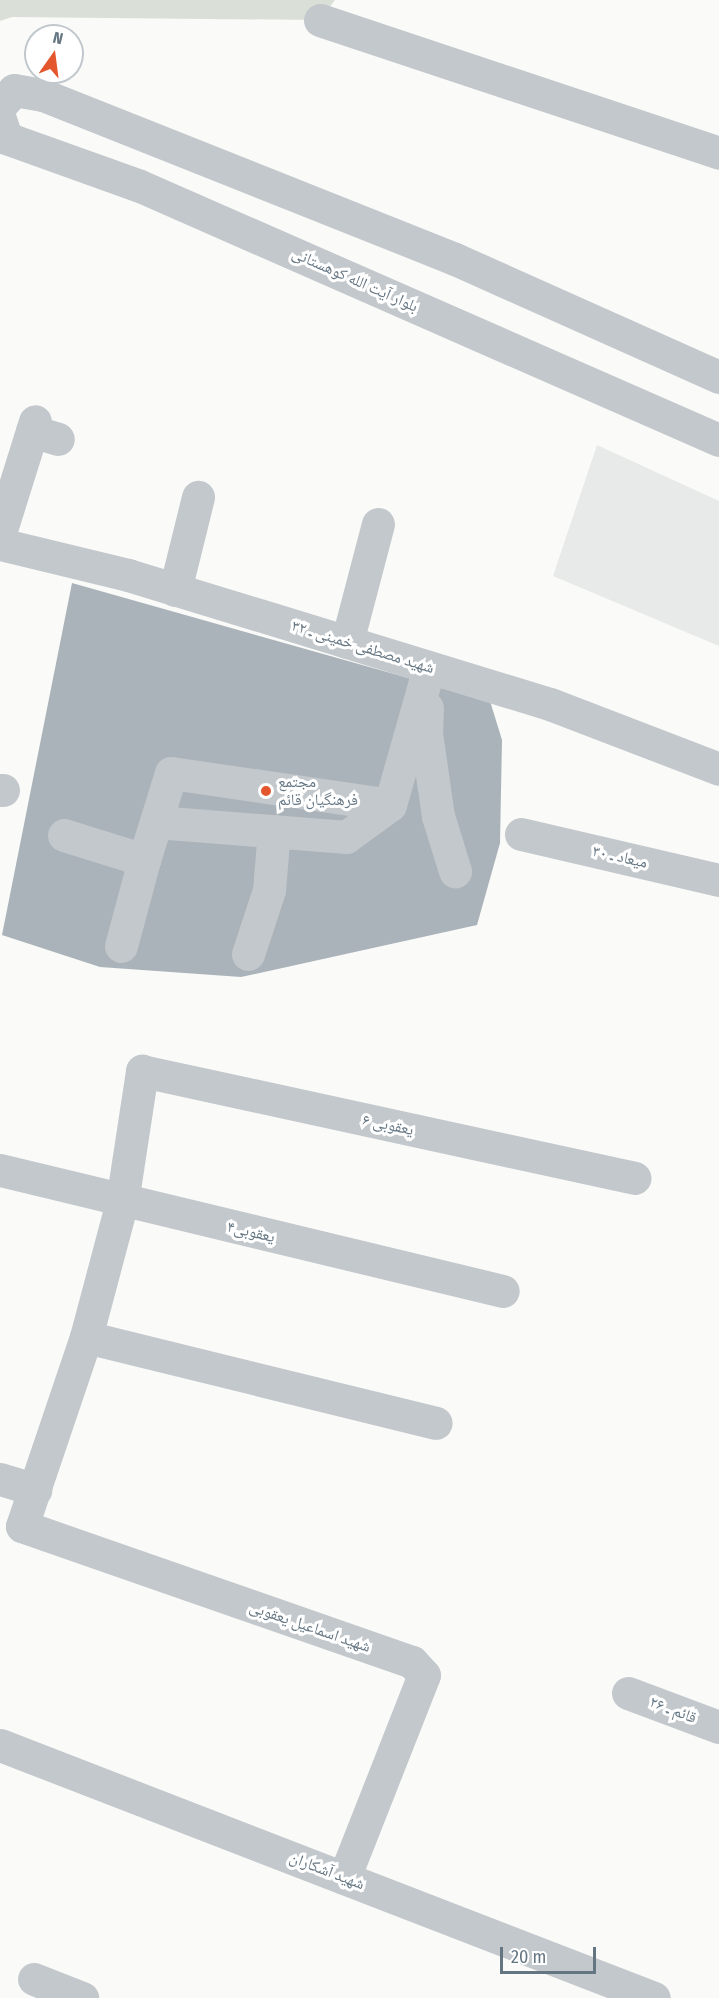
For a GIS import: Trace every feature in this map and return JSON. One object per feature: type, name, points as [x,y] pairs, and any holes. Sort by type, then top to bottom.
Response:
[{"type":"street","points":[[320,20],[719,153]]},
{"type":"street","points":[[0,106],[14,90],[43,95],[455,259],[719,377]]},
{"type":"street","name":"بلوار آیت الله کوهستانی","points":[[0,119],[6,138],[140,186],[719,440]]},
{"type":"street","points":[[0,533],[41,430]]},
{"type":"street","points":[[176,590],[198,497]]},
{"type":"street","points":[[347,642],[378,524]]},
{"type":"street","name":"شهید مصطفی خمینی ـ ۳۲","points":[[0,544],[176,590],[550,704],[719,769]]},
{"type":"street","points":[[156,822],[346,837],[390,805],[429,667]]},
{"type":"street","points":[[429,667],[426,733],[438,816],[455,871]]},
{"type":"street","points":[[121,946],[171,773],[390,805]]},
{"type":"street","points":[[262,951],[274,831]]},
{"type":"street","name":"میعاد ـ ۳۰","points":[[520,834],[719,880]]},
{"type":"street","points":[[64,835],[144,860]]},
{"type":"street","name":"یعقوبی ۶","points":[[122,1202],[142,1071],[634,1178]]},
{"type":"street","name":"یعقوبی۴","points":[[0,1170],[122,1202],[503,1291]]},
{"type":"street","points":[[0,1479],[35,1490],[86,1337],[122,1202]]},
{"type":"street","points":[[86,1337],[436,1423]]},
{"type":"street","name":"شهید اسماعیل یعقوبی","points":[[35,1490],[22,1526],[412,1662],[424,1674],[344,1878]]},
{"type":"street","name":"قائم ـ ۲۶","points":[[628,1693],[719,1727]]},
{"type":"street","name":"شهید آشکاران","points":[[0,1745],[654,1998]]},
{"type":"street","points":[[34,1978],[82,1998]]},
{"type":"shaded area","points":[[0,0],[335,0],[320,20],[12,17],[0,21]]},
{"type":"shaded area","points":[[597,445],[719,501],[719,646],[553,576]]},
{"type":"building","name":"مجتمع فرهنگیان قائم","points":[[72,583],[490,701],[502,740],[500,843],[477,925],[241,977],[100,967],[2,935]]},
{"type":"place","name":"مجتمع فرهنگیان قائم","points":[[266,791]]}]
